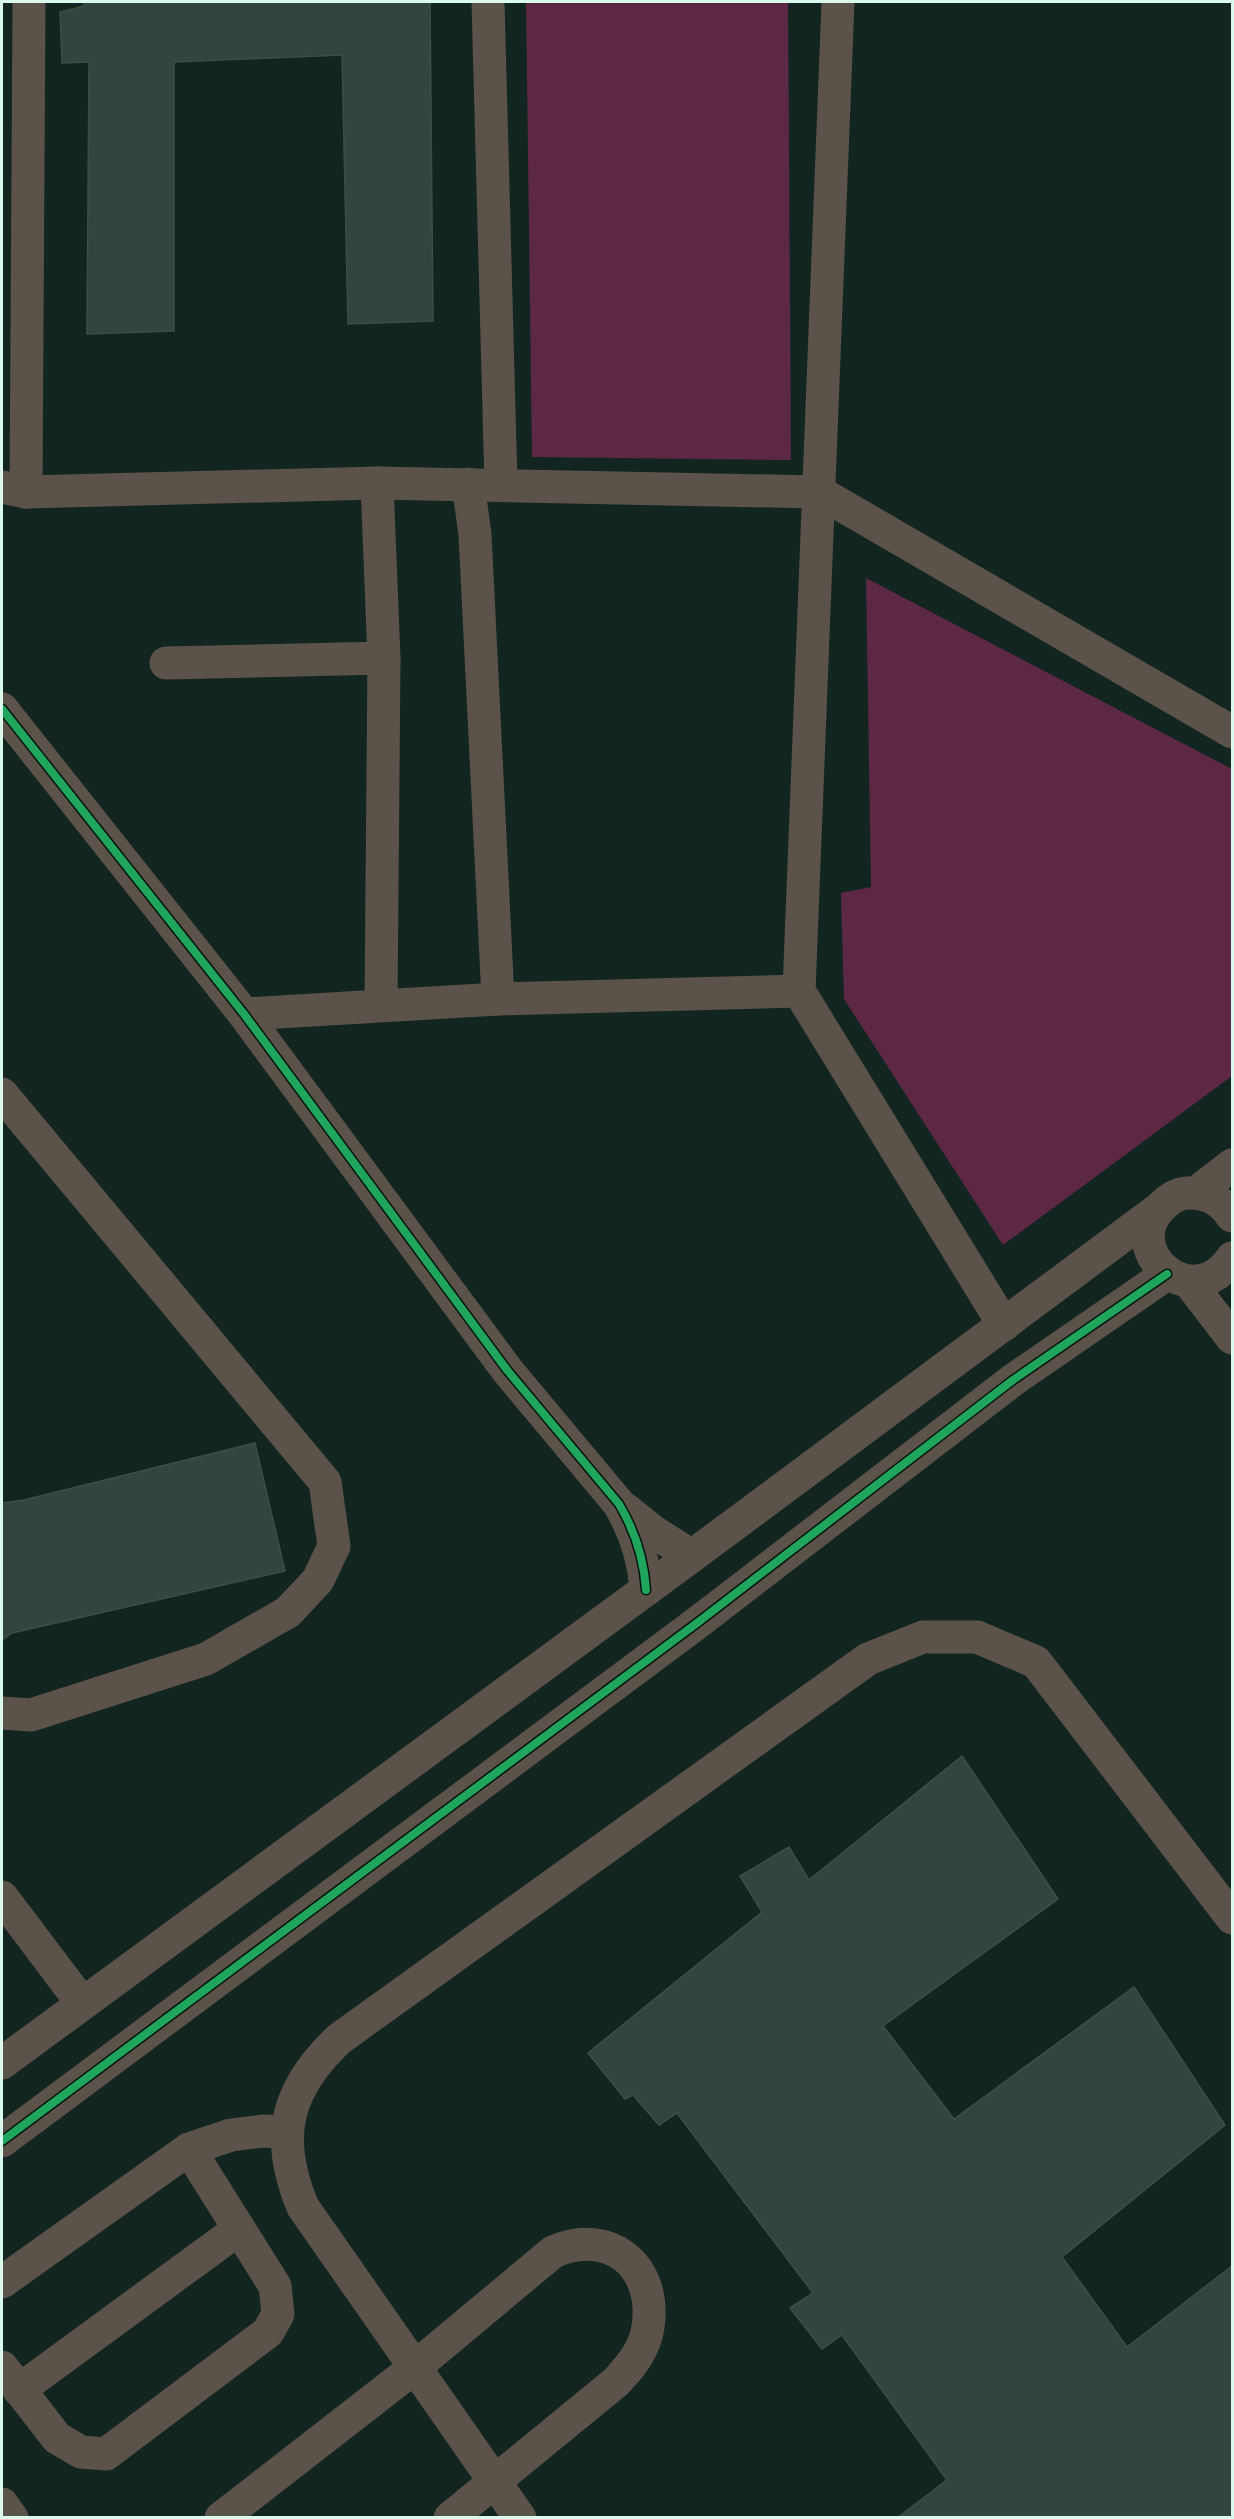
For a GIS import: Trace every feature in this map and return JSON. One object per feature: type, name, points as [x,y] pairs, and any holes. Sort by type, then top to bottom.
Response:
[{"type":"street","points":[[29,2],[14,489],[377,483],[819,492],[1233,732]]},
{"type":"street","points":[[488,2],[501,485]]},
{"type":"street","points":[[838,2],[799,991],[1004,1325]]},
{"type":"street","points":[[377,483],[384,658],[381,1004]]},
{"type":"street","points":[[468,484],[475,534],[498,999]]},
{"type":"street","points":[[166,663],[384,658]]},
{"type":"street","points":[[2,709],[244,1014],[507,1370],[619,1504],[642,1553],[646,1590]]},
{"type":"street","points":[[244,1014],[381,1004],[498,999],[799,991]]},
{"type":"street","points":[[2,1094],[325,1482],[334,1546],[318,1580],[288,1612],[206,1659],[31,1715],[2,1713]]},
{"type":"street","points":[[1197,1192],[1233,1165]]},
{"type":"street","points":[[2,2063],[693,1556],[1156,1211],[1167,1200],[1181,1193],[1197,1192],[1225,1205],[1233,1216]]},
{"type":"street","points":[[1156,1211],[1149,1228],[1149,1245],[1155,1261],[1178,1278],[1233,1338]]},
{"type":"street","points":[[2,2141],[698,1623],[1013,1380],[1178,1278],[1203,1281],[1216,1275],[1233,1258]]},
{"type":"street","points":[[619,1504],[654,1532],[693,1556]]},
{"type":"street","points":[[520,2517],[303,2207],[293,2183],[288,2157],[287,2132],[293,2104],[304,2079],[320,2057],[339,2039],[868,1659],[923,1637],[976,1637],[1036,1662],[1233,1918]]},
{"type":"street","points":[[2,1897],[82,2003]]},
{"type":"street","points":[[2,2282],[189,2150],[231,2135],[263,2131],[287,2132]]},
{"type":"street","points":[[189,2150],[239,2229],[275,2286],[278,2314],[268,2332],[106,2454],[81,2451],[57,2438],[10,2379],[239,2229]]},
{"type":"street","points":[[221,2517],[414,2368],[553,2252],[567,2246],[597,2244],[611,2248],[635,2265],[644,2284],[648,2327],[642,2348],[631,2366],[616,2382],[450,2517]]},
{"type":"street","points":[[2,2504],[12,2517]]},
{"type":"shaded area","points":[[526,2],[788,2],[791,460],[532,457]]},
{"type":"shaded area","points":[[866,578],[1232,769],[1232,1076],[1003,1245],[844,999],[841,893],[871,887]]},
{"type":"building","points":[[84,2],[430,2],[433,321],[348,324],[342,55],[174,62],[174,331],[87,334],[89,62],[62,63],[60,12],[84,6]]},
{"type":"building","points":[[255,1443],[285,1571],[12,1633],[2,1640],[2,1503],[24,1500]]},
{"type":"building","points":[[962,1756],[1058,1899],[883,2026],[954,2119],[1134,1987],[1225,2125],[1062,2257],[1127,2347],[1232,2266],[1232,2518],[897,2518],[947,2480],[842,2335],[822,2349],[790,2308],[813,2293],[677,2113],[659,2125],[633,2095],[625,2099],[588,2053],[762,1912],[740,1876],[789,1847],[809,1880]]},
{"type":"cycle path","points":[[2,709],[244,1014],[507,1370],[619,1504],[638,1545],[646,1590]]},
{"type":"cycle path","points":[[2,2141],[697,1623],[1013,1380],[1167,1274]]}]
